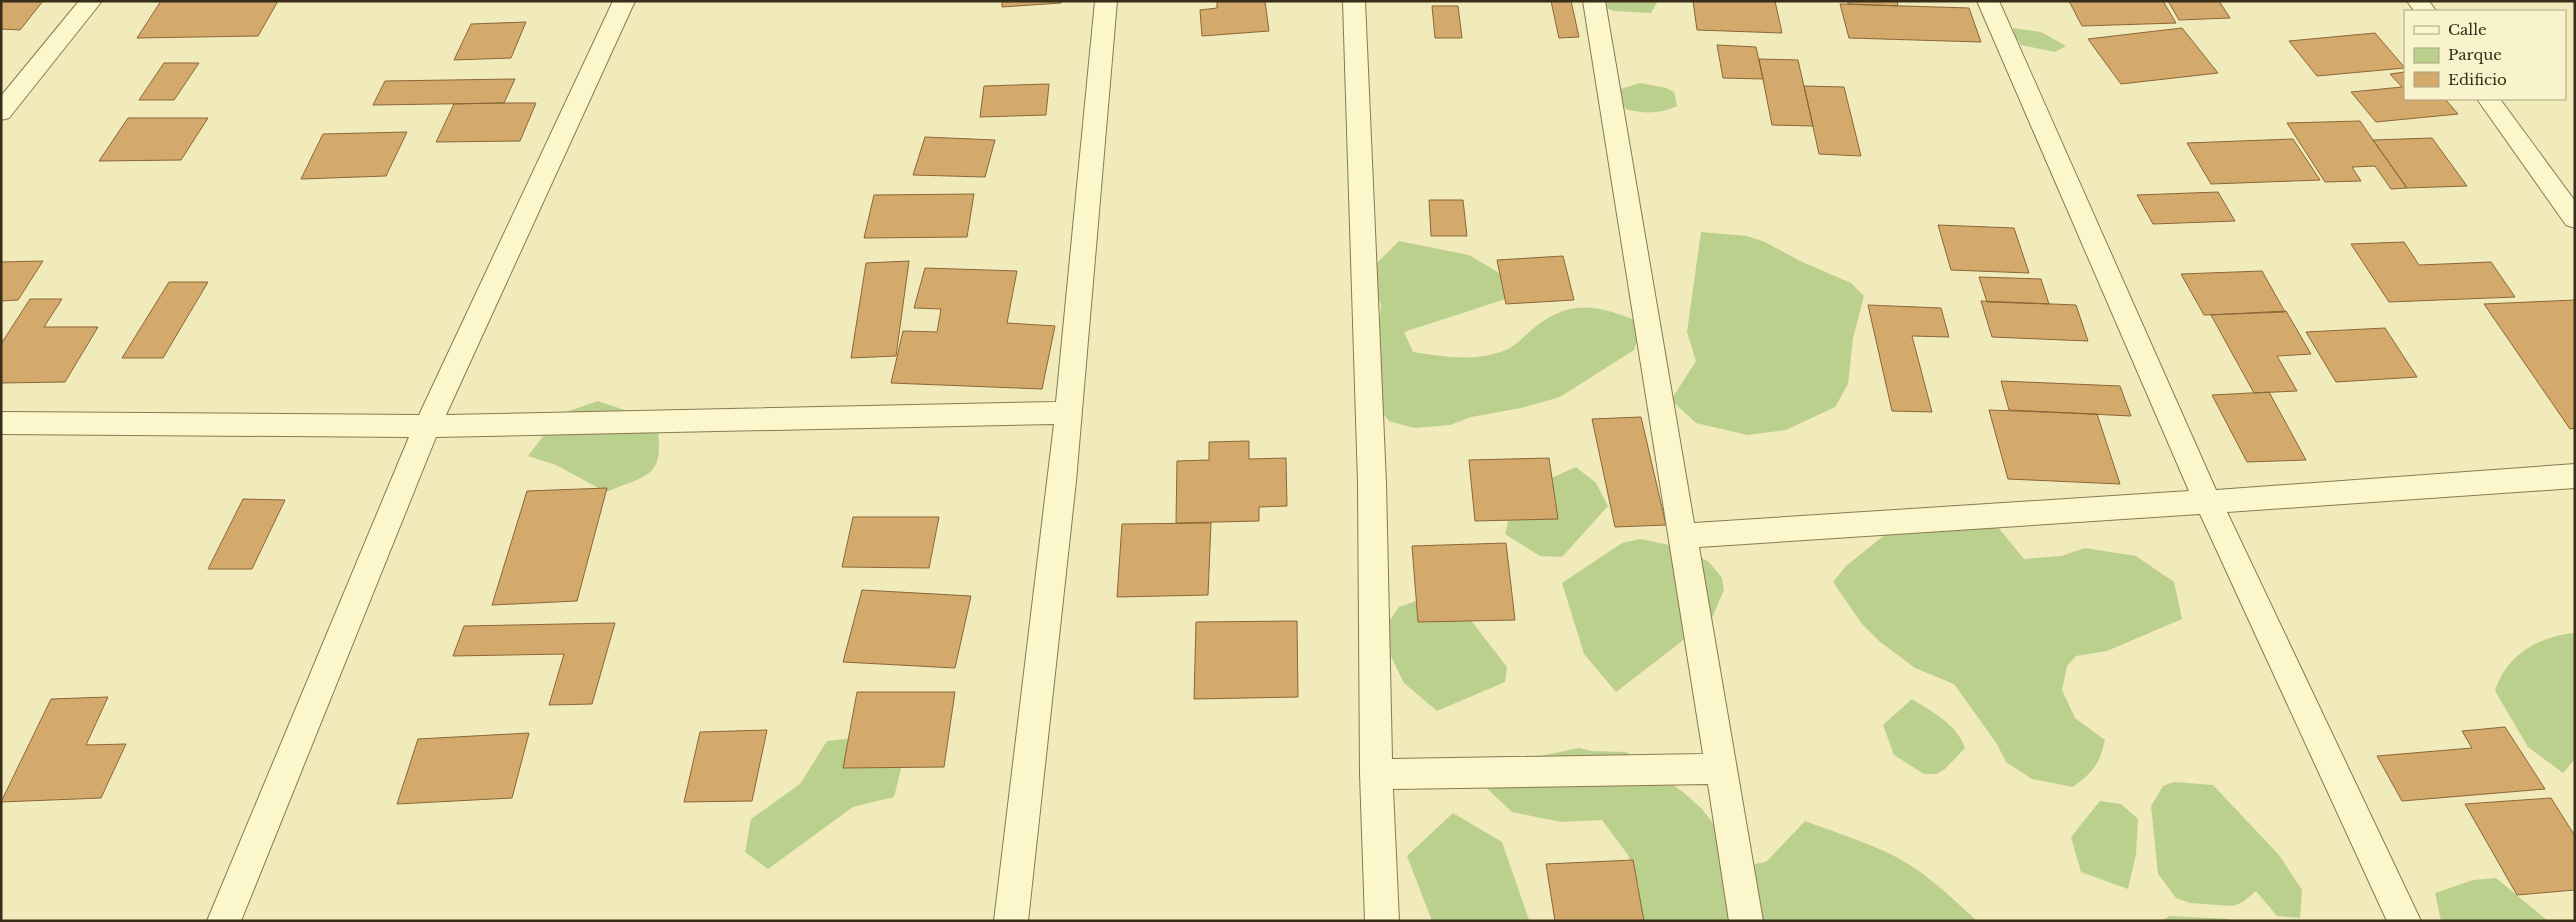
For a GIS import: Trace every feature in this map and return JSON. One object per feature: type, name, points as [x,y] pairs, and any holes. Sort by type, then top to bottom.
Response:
[{"type":"street","points":[[1,112],[91,1]]},
{"type":"street","points":[[224,921],[427,426],[624,1]]},
{"type":"street","points":[[1011,921],[1068,413],[1106,1]]},
{"type":"street","points":[[1354,1],[1372,483],[1376,774],[1382,921]]},
{"type":"street","points":[[1594,1],[1746,921]]},
{"type":"street","points":[[1988,1],[2208,502],[2404,921]]},
{"type":"street","points":[[2489,100],[2575,219]]},
{"type":"street","points":[[1,423],[427,426],[1068,413]]},
{"type":"street","points":[[1681,536],[2575,476]]},
{"type":"street","points":[[1376,774],[1720,769]]},
{"type":"green space","points":[[1602,1],[1658,1],[1651,13],[1614,11],[1603,7]]},
{"type":"green space","points":[[2013,28],[2041,32],[2066,46],[2055,52],[2021,45],[2015,36]]},
{"type":"green space","points":[[1640,83],[1666,88],[1674,92],[1677,106],[1664,111],[1652,112],[1626,109],[1617,95],[1621,89]]},
{"type":"green space","points":[[1701,232],[1747,236],[1765,242],[1800,261],[1851,283],[1864,296],[1853,338],[1848,384],[1835,407],[1786,430],[1748,435],[1696,423],[1671,400],[1696,361],[1687,332]]},
{"type":"green space","points":[[1399,241],[1469,255],[1496,271],[1521,294],[1404,332],[1413,352],[1458,358],[1481,357],[1511,347],[1534,328],[1560,312],[1584,308],[1609,311],[1637,321],[1639,334],[1634,350],[1560,397],[1521,408],[1471,417],[1450,425],[1414,428],[1389,421],[1372,401],[1381,305],[1367,273]]},
{"type":"green space","points":[[598,401],[657,421],[659,439],[659,453],[652,470],[635,481],[606,492],[556,465],[528,456],[560,414]]},
{"type":"green space","points":[[1576,467],[1596,483],[1608,506],[1562,557],[1540,556],[1505,534],[1515,494]]},
{"type":"green space","points":[[1906,518],[1992,520],[2024,559],[2061,556],[2085,548],[2136,556],[2174,582],[2182,619],[2107,651],[2076,656],[2067,666],[2062,690],[2075,718],[2105,740],[2095,767],[2073,787],[2032,779],[2006,762],[1997,744],[1954,684],[1915,668],[1879,641],[1862,624],[1833,582],[1846,566]]},
{"type":"green space","points":[[1640,539],[1684,548],[1709,562],[1722,578],[1724,590],[1712,618],[1616,692],[1584,654],[1562,583],[1622,543]]},
{"type":"green space","points":[[1425,598],[1459,605],[1507,667],[1505,682],[1437,711],[1404,683],[1380,634],[1399,607]]},
{"type":"green space","points":[[2575,633],[2575,759],[2563,773],[2528,747],[2495,691],[2507,667],[2526,650],[2549,638]]},
{"type":"green space","points":[[1912,699],[1950,725],[1965,748],[1945,769],[1936,774],[1924,774],[1894,755],[1883,725]]},
{"type":"green space","points":[[879,735],[904,757],[894,797],[853,807],[768,869],[745,852],[751,819],[800,784],[827,741]]},
{"type":"green space","points":[[1579,748],[1591,751],[1626,752],[1683,792],[1702,809],[1745,866],[1766,862],[1805,821],[1869,845],[1905,862],[1934,882],[1977,921],[1640,921],[1639,888],[1628,855],[1602,820],[1561,822],[1512,812],[1480,782],[1515,761]]},
{"type":"green space","points":[[2174,782],[2213,785],[2279,855],[2302,890],[2300,918],[2277,916],[2256,891],[2243,902],[2233,906],[2190,903],[2176,898],[2158,874],[2151,806],[2163,786]]},
{"type":"green space","points":[[2100,801],[2121,804],[2138,819],[2136,854],[2128,889],[2081,872],[2071,837]]},
{"type":"green space","points":[[1453,813],[1502,842],[1529,920],[1432,921],[1407,856]]},
{"type":"green space","points":[[2496,878],[2548,921],[2441,921],[2435,893],[2473,880]]},
{"type":"green space","points":[[2170,916],[2229,919],[2232,921],[2160,921]]},
{"type":"building","points":[[1,1],[43,1],[20,30],[1,29]]},
{"type":"building","points":[[161,1],[278,1],[258,36],[137,38]]},
{"type":"building","points":[[1002,1],[1061,1],[1061,3],[1002,7]]},
{"type":"building","points":[[1217,1],[1265,1],[1269,31],[1202,36],[1200,10],[1217,8]]},
{"type":"building","points":[[1551,1],[1571,1],[1579,37],[1559,38]]},
{"type":"building","points":[[1693,1],[1775,1],[1782,33],[1697,30]]},
{"type":"building","points":[[1848,1],[1897,1],[1898,6],[1848,4]]},
{"type":"building","points":[[2069,1],[2163,1],[2176,23],[2082,26]]},
{"type":"building","points":[[2168,1],[2219,1],[2230,18],[2179,20]]},
{"type":"building","points":[[1840,4],[1969,8],[1981,42],[1849,38]]},
{"type":"building","points":[[1432,6],[1458,6],[1462,38],[1435,38]]},
{"type":"building","points":[[526,22],[511,58],[454,60],[471,24]]},
{"type":"building","points":[[2182,28],[2218,73],[2121,84],[2088,39]]},
{"type":"building","points":[[2375,33],[2404,68],[2317,76],[2289,41]]},
{"type":"building","points":[[1717,45],[1756,47],[1763,79],[1723,78]]},
{"type":"building","points":[[1759,59],[1798,60],[1813,126],[1772,125]]},
{"type":"building","points":[[164,63],[199,63],[174,100],[139,100]]},
{"type":"building","points":[[2404,72],[2404,100],[2446,100],[2458,114],[2376,122],[2351,92],[2402,87],[2390,74]]},
{"type":"building","points":[[515,79],[504,103],[373,105],[385,81]]},
{"type":"building","points":[[1049,84],[1046,115],[980,117],[984,86]]},
{"type":"building","points":[[1804,86],[1844,87],[1861,156],[1819,154]]},
{"type":"building","points":[[536,103],[520,141],[436,142],[454,104]]},
{"type":"building","points":[[128,118],[208,118],[181,160],[99,161]]},
{"type":"building","points":[[2360,121],[2407,188],[2391,189],[2375,166],[2352,167],[2361,181],[2325,182],[2287,123]]},
{"type":"building","points":[[407,132],[386,176],[301,179],[323,134]]},
{"type":"building","points":[[925,137],[995,140],[985,177],[913,175]]},
{"type":"building","points":[[2432,138],[2467,186],[2407,188],[2373,140]]},
{"type":"building","points":[[2293,139],[2320,180],[2211,184],[2187,143]]},
{"type":"building","points":[[2218,192],[2235,221],[2153,224],[2137,195]]},
{"type":"building","points":[[974,194],[967,237],[864,238],[874,195]]},
{"type":"building","points":[[1429,200],[1463,200],[1467,236],[1431,236]]},
{"type":"building","points":[[1938,225],[2014,228],[2029,273],[1951,270]]},
{"type":"building","points":[[2404,242],[2419,265],[2491,262],[2515,297],[2389,302],[2351,244]]},
{"type":"building","points":[[1563,256],[1574,300],[1506,304],[1497,260]]},
{"type":"building","points":[[43,261],[18,300],[1,301],[1,262]]},
{"type":"building","points":[[909,261],[896,356],[851,358],[866,263]]},
{"type":"building","points":[[925,268],[1017,271],[1007,323],[1055,326],[1042,389],[891,383],[903,331],[937,332],[941,309],[914,308]]},
{"type":"building","points":[[2262,271],[2285,312],[2204,315],[2181,274]]},
{"type":"building","points":[[1979,277],[2041,279],[2049,304],[1987,302]]},
{"type":"building","points":[[169,282],[208,282],[163,358],[122,358]]},
{"type":"building","points":[[30,299],[62,299],[44,327],[98,327],[65,382],[1,383],[1,344]]},
{"type":"building","points":[[2575,300],[2575,428],[2570,429],[2484,304]]},
{"type":"building","points":[[1981,301],[2076,305],[2088,341],[1992,337]]},
{"type":"building","points":[[1868,305],[1941,308],[1949,337],[1912,336],[1932,412],[1892,411]]},
{"type":"building","points":[[2286,311],[2311,354],[2277,356],[2297,391],[2254,393],[2211,315]]},
{"type":"building","points":[[2385,328],[2417,377],[2336,382],[2306,332]]},
{"type":"building","points":[[2001,381],[2120,386],[2131,416],[2009,410]]},
{"type":"building","points":[[2269,392],[2306,460],[2247,462],[2212,395]]},
{"type":"building","points":[[1989,410],[2097,414],[2120,484],[2008,479]]},
{"type":"building","points":[[1641,417],[1666,525],[1615,527],[1592,419]]},
{"type":"building","points":[[1249,441],[1249,459],[1286,458],[1287,506],[1259,507],[1259,521],[1176,523],[1177,461],[1209,460],[1209,442]]},
{"type":"building","points":[[1549,458],[1558,519],[1475,521],[1469,460]]},
{"type":"building","points":[[607,488],[577,601],[492,605],[527,491]]},
{"type":"building","points":[[243,499],[285,500],[252,569],[208,569]]},
{"type":"building","points":[[853,517],[939,517],[929,568],[842,567]]},
{"type":"building","points":[[1211,523],[1208,595],[1117,597],[1122,524]]},
{"type":"building","points":[[1506,543],[1515,620],[1418,622],[1412,546]]},
{"type":"building","points":[[862,590],[971,596],[955,668],[843,662]]},
{"type":"building","points":[[1297,621],[1298,697],[1194,699],[1196,622]]},
{"type":"building","points":[[615,623],[592,704],[549,705],[564,654],[453,656],[464,626]]},
{"type":"building","points":[[857,692],[955,692],[944,767],[843,768]]},
{"type":"building","points":[[108,697],[86,745],[126,744],[101,798],[1,802],[51,699]]},
{"type":"building","points":[[2505,727],[2545,789],[2402,801],[2377,756],[2472,748],[2462,731]]},
{"type":"building","points":[[767,730],[752,801],[684,802],[700,732]]},
{"type":"building","points":[[529,733],[512,798],[397,804],[418,739]]},
{"type":"building","points":[[2551,798],[2575,836],[2575,890],[2517,895],[2465,804]]},
{"type":"building","points":[[1633,860],[1644,921],[1555,921],[1546,864]]}]
